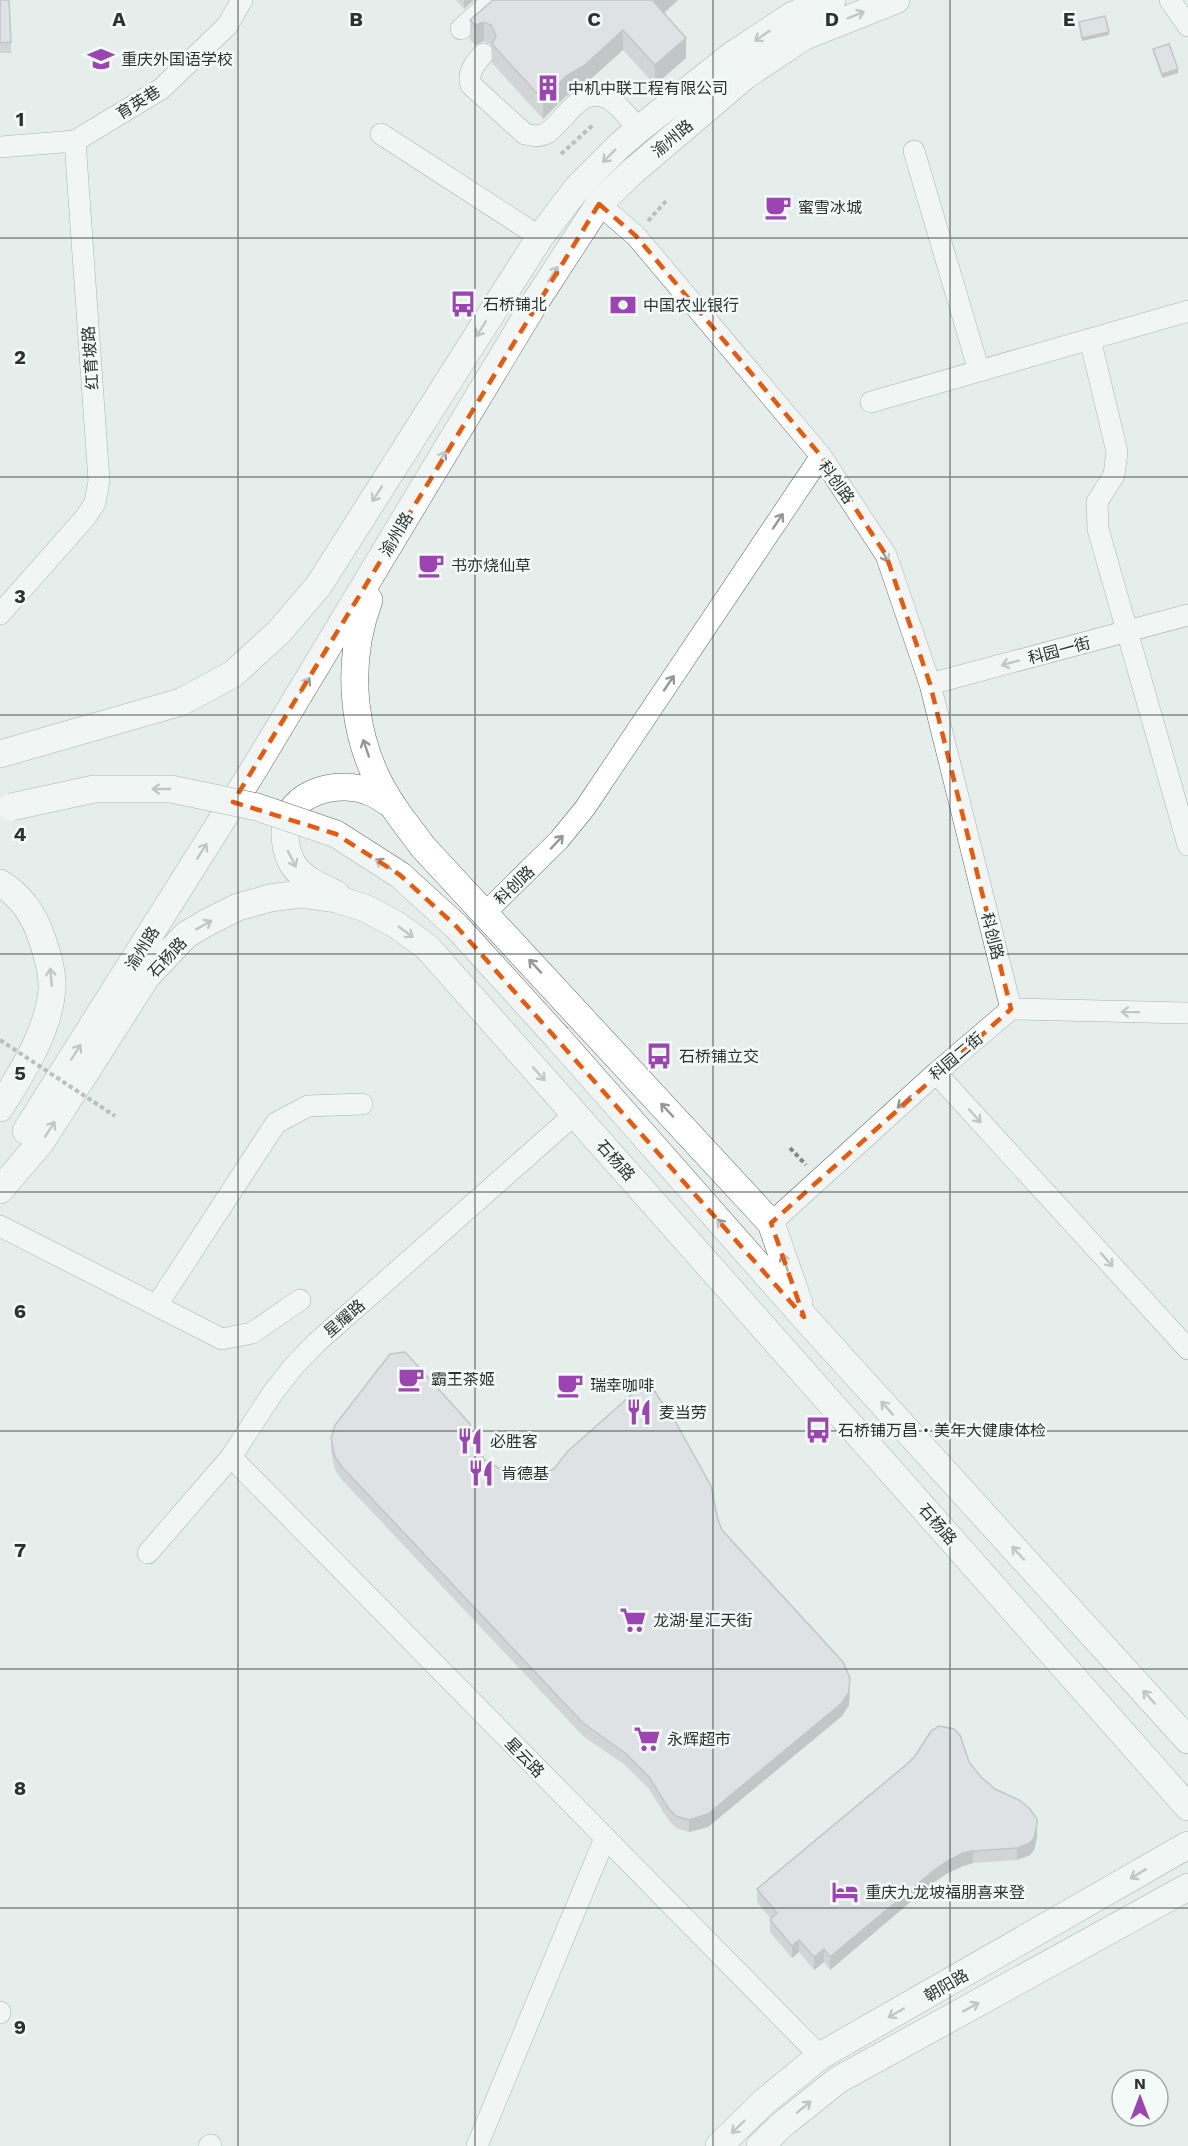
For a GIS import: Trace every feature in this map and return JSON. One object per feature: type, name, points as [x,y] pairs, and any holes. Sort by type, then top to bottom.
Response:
[{"type":"main road","name":"渝州路","points":[[0,754],[181,702],[233,674],[279,632],[319,585],[540,237],[578,187],[639,129],[797,7],[832,0]]},
{"type":"main road","name":"渝州路","points":[[0,1172],[256,766],[534,304],[599,204],[632,172],[745,76],[803,37],[896,0]]},
{"type":"main road","points":[[390,545],[360,624],[353,679],[358,726],[373,768],[392,805],[423,847],[486,912],[771,1223],[804,1317]]},
{"type":"main road","points":[[5,809],[94,789],[171,789],[257,807],[336,834],[400,875],[457,927],[804,1317],[1188,1740]]},
{"type":"main road","points":[[365,908],[305,877],[294,866],[285,841],[285,827],[291,812],[299,801],[313,793],[327,789],[358,789],[372,792],[392,805]]},
{"type":"main road","points":[[0,883],[26,905],[39,930],[49,958],[52,989],[46,1021],[19,1077],[0,1107]]},
{"type":"main road","name":"石杨路","points":[[0,1190],[41,1142],[147,976],[186,935],[238,907],[270,898],[300,894],[336,899],[365,908],[395,924],[427,947],[1188,1807]]},
{"type":"main road","name":"朝阳路","points":[[719,2146],[765,2101],[820,2056],[1188,1845]]},
{"type":"main road","name":"朝阳路","points":[[760,2146],[784,2123],[838,2080],[1188,1887]]},
{"type":"main road","points":[[1091,1902],[1104,1902],[1113,1910],[1116,1922],[1107,1933]]},
{"type":"street","name":"育英巷","points":[[75,141],[161,89],[227,26],[242,0]]},
{"type":"street","points":[[461,29],[493,0]]},
{"type":"street","points":[[1170,0],[1188,26]]},
{"type":"street","points":[[483,54],[470,71],[471,85],[525,134],[536,136],[547,133],[577,102],[589,97],[610,100],[639,129]]},
{"type":"street","points":[[381,134],[540,237]]},
{"type":"street","points":[[0,147],[75,141]]},
{"type":"street","name":"红育坡路","points":[[0,614],[85,518],[95,503],[99,481],[75,141]]},
{"type":"street","points":[[914,151],[980,371]]},
{"type":"street","points":[[599,204],[636,236],[821,456]]},
{"type":"street","points":[[871,402],[1188,311]]},
{"type":"street","points":[[1090,339],[1117,452],[1114,475],[1097,502],[1098,529],[1188,845]]},
{"type":"street","name":"科创路","points":[[486,912],[559,840],[585,808],[821,456],[886,555],[930,684],[1011,1009]]},
{"type":"street","name":"科园一街","points":[[930,684],[1188,615]]},
{"type":"street","points":[[1011,1009],[1188,1013]]},
{"type":"street","name":"科园二街","points":[[771,1223],[936,1073],[1011,1009]]},
{"type":"street","points":[[936,1073],[1188,1349]]},
{"type":"street","points":[[157,1305],[276,1123],[308,1106],[362,1104]]},
{"type":"street","name":"星耀路","points":[[148,1553],[231,1457],[272,1394],[316,1343],[575,1114]]},
{"type":"street","points":[[0,1226],[222,1339],[252,1333],[300,1300]]},
{"type":"street","name":"星云路","points":[[231,1457],[820,2056]]},
{"type":"street","points":[[477,2146],[605,1838]]},
{"type":"path","points":[[561,154],[593,125]]},
{"type":"path","points":[[654,214],[666,201]]},
{"type":"path","points":[[0,1040],[115,1116]]},
{"type":"highlighted area","points":[[599,204],[636,236],[821,456],[886,555],[930,684],[1011,1009],[771,1223],[804,1317],[457,927],[400,875],[336,834],[233,802]]},
{"type":"building","points":[[0,0],[9,0],[11,42],[0,43]]},
{"type":"building","name":"中机中联工程有限公司","points":[[493,0],[657,0],[654,2],[686,38],[655,65],[623,30],[585,65],[566,76],[543,100],[492,44],[496,36],[491,25],[484,22],[475,25],[470,20]]},
{"type":"building","points":[[1105,16],[1109,32],[1082,38],[1079,22]]},
{"type":"building","points":[[1169,44],[1178,69],[1162,74],[1153,49]]},
{"type":"building","name":"龙湖·星汇天街","points":[[405,1352],[470,1424],[478,1449],[485,1460],[505,1472],[523,1476],[543,1474],[554,1469],[567,1452],[639,1388],[654,1390],[664,1406],[666,1405],[711,1486],[722,1530],[843,1662],[850,1678],[849,1692],[842,1703],[708,1814],[689,1820],[676,1816],[649,1777],[625,1753],[583,1723],[335,1457],[331,1438],[335,1425],[390,1354]]},
{"type":"building","points":[[939,1726],[954,1729],[960,1735],[969,1762],[981,1777],[995,1789],[1019,1800],[1030,1809],[1037,1819],[1034,1838],[1030,1843],[1017,1848],[973,1851],[963,1853],[946,1862],[830,1957],[824,1949],[814,1957],[799,1940],[792,1946],[770,1920],[777,1913],[757,1889],[907,1764],[931,1731]]},
{"type":"place","name":"重庆外国语学校","points":[[101,59]]},
{"type":"place","name":"中机中联工程有限公司","points":[[548,88]]},
{"type":"place","name":"蜜雪冰城","points":[[778,207]]},
{"type":"place","name":"石桥铺北","points":[[463,304]]},
{"type":"place","name":"中国农业银行","points":[[623,305]]},
{"type":"place","name":"书亦烧仙草","points":[[431,565]]},
{"type":"place","name":"石桥铺立交","points":[[659,1056]]},
{"type":"place","name":"霸王茶姬","points":[[411,1379]]},
{"type":"place","name":"瑞幸咖啡","points":[[570,1385]]},
{"type":"place","name":"麦当劳","points":[[639,1412]]},
{"type":"place","name":"石桥铺万昌‧美年大健康体检","points":[[818,1430]]},
{"type":"place","name":"必胜客","points":[[470,1441]]},
{"type":"place","name":"肯德基","points":[[481,1473]]},
{"type":"place","name":"龙湖·星汇天街","points":[[633,1620]]},
{"type":"place","name":"永辉超市","points":[[647,1739]]},
{"type":"place","name":"重庆九龙坡福朋喜来登","points":[[845,1892]]}]
